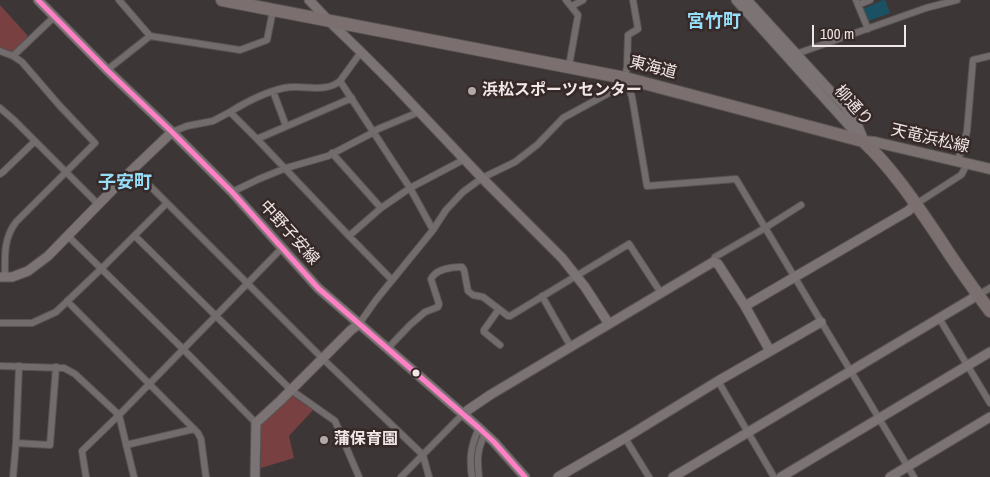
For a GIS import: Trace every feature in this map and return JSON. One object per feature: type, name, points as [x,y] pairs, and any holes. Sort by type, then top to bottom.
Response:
[{"type":"highway","name":"東海道","points":[[227,0],[625,78],[864,141]]},
{"type":"highway","points":[[864,141],[883,161],[916,204],[990,310]]},
{"type":"main road","name":"天竜浜松線","points":[[864,141],[990,169]]},
{"type":"street","name":"中野子安線","points":[[38,0],[232,192],[318,288],[464,414],[525,477]]},
{"type":"street","points":[[119,0],[150,36],[240,50],[267,40],[273,10]]},
{"type":"street","points":[[309,0],[562,258],[586,287],[609,324]]},
{"type":"street","points":[[566,0],[578,14],[570,66]]},
{"type":"street","points":[[572,6],[583,0]]},
{"type":"street","points":[[253,477],[256,423],[350,330],[359,324],[433,230],[446,210],[463,192],[482,178],[515,162],[537,146],[563,118],[618,88],[625,78],[628,35],[638,29],[633,0]]},
{"type":"street","name":"柳通り","points":[[736,0],[864,141]]},
{"type":"street","name":"柳通り","points":[[747,0],[840,101],[855,120],[864,141]]},
{"type":"street","points":[[868,28],[857,2],[870,0]]},
{"type":"street","points":[[796,54],[926,8],[957,0]]},
{"type":"street","points":[[13,56],[54,17]]},
{"type":"street","points":[[107,70],[150,36]]},
{"type":"street","points":[[0,50],[22,62],[95,143],[10,230],[2,277],[12,277],[28,271],[48,256],[172,132],[187,126],[213,121],[272,91],[295,86],[325,88],[334,86],[340,81],[361,52]]},
{"type":"street","points":[[956,161],[962,151],[966,131],[974,60],[990,56]]},
{"type":"street","points":[[625,78],[632,97],[647,186],[736,179],[914,477]]},
{"type":"street","points":[[340,81],[410,188],[433,230]]},
{"type":"street","points":[[272,91],[286,126]]},
{"type":"street","points":[[257,139],[352,98]]},
{"type":"street","points":[[0,108],[99,205]]},
{"type":"street","points":[[230,112],[392,280]]},
{"type":"street","points":[[232,192],[286,168],[332,154],[378,129],[419,112]]},
{"type":"street","points":[[0,174],[35,141]]},
{"type":"street","points":[[332,154],[380,208]]},
{"type":"street","points":[[349,236],[380,208],[410,188],[464,159]]},
{"type":"street","points":[[745,306],[908,211],[961,174],[967,163]]},
{"type":"street","points":[[133,169],[322,358],[423,455],[429,477]]},
{"type":"street","points":[[0,323],[32,323],[56,312],[167,204]]},
{"type":"street","points":[[401,477],[468,410],[490,395],[713,262],[714,257],[801,205]]},
{"type":"street","points":[[68,236],[256,423]]},
{"type":"street","points":[[135,236],[291,390],[335,421],[359,477]]},
{"type":"street","points":[[388,348],[425,312],[438,307],[439,304],[431,279],[433,275],[447,268],[462,267],[468,291],[473,295],[483,297],[510,316],[630,244],[661,293]]},
{"type":"street","points":[[86,477],[82,451],[282,248]]},
{"type":"street","points":[[713,262],[718,264],[745,306],[770,351]]},
{"type":"street","points":[[673,477],[990,288]]},
{"type":"street","points":[[542,296],[571,347]]},
{"type":"street","points":[[67,301],[198,433],[201,440],[206,477]]},
{"type":"street","points":[[499,309],[484,332],[500,345]]},
{"type":"street","points":[[939,318],[990,403]]},
{"type":"street","points":[[558,477],[820,322]]},
{"type":"street","points":[[781,477],[990,352]]},
{"type":"street","points":[[0,366],[64,368],[75,374],[119,415],[134,477]]},
{"type":"street","points":[[13,477],[18,366]]},
{"type":"street","points":[[16,443],[50,444],[56,368]]},
{"type":"street","points":[[718,381],[774,477]]},
{"type":"street","points":[[890,477],[990,417]]},
{"type":"street","points":[[126,445],[194,429]]},
{"type":"street","points":[[472,477],[471,453],[474,440],[482,431]]},
{"type":"street","points":[[479,477],[478,456],[482,431]]},
{"type":"street","points":[[625,438],[649,477]]},
{"type":"shaded area","points":[[0,5],[28,36],[13,52],[0,47]]},
{"type":"shaded area","points":[[291,395],[313,410],[289,436],[294,458],[261,468],[260,425]]},
{"type":"water","points":[[885,0],[890,13],[869,21],[863,9]]},
{"type":"waterway","points":[[475,472],[475,451],[479,438]]},
{"type":"transit line","points":[[38,0],[232,192],[318,288],[479,428],[525,477]]},
{"type":"place","name":"浜松スポーツセンター","points":[[472,91]]},
{"type":"place","name":"蒲保育園","points":[[324,440]]},
{"type":"district","name":"宮竹町","points":[[714,22]]},
{"type":"district","name":"子安町","points":[[125,183]]}]
